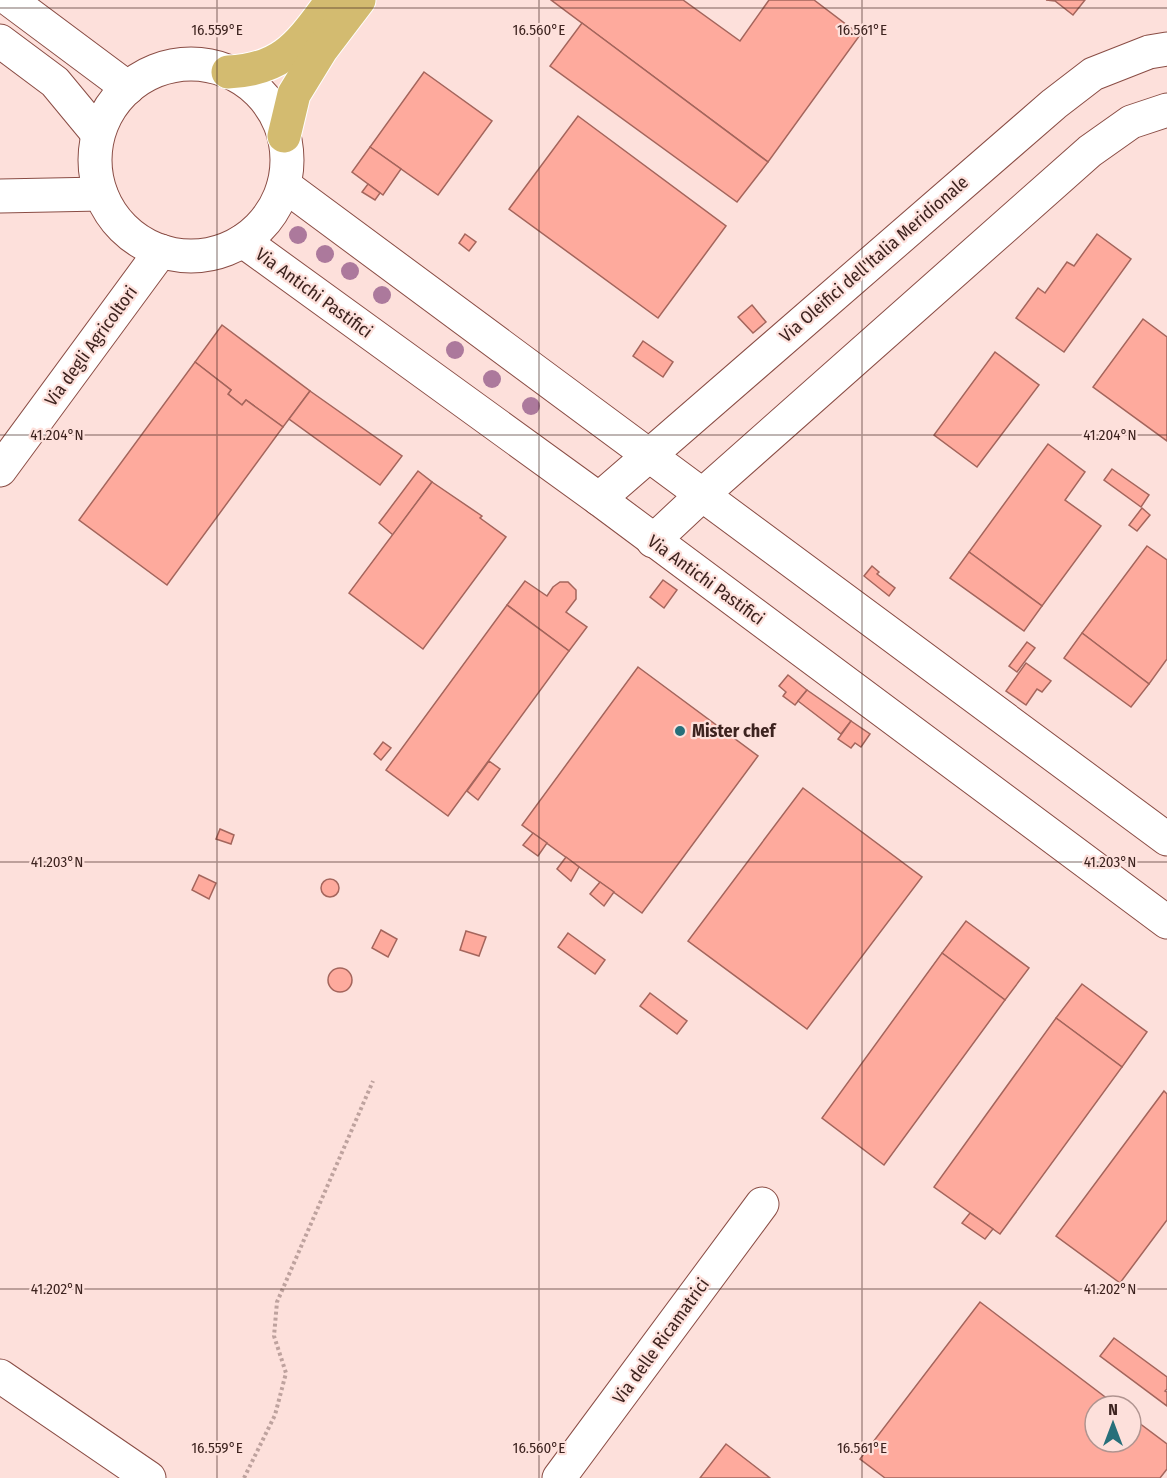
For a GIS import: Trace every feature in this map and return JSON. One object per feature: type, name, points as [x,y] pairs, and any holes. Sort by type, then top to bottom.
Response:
[{"type":"main road","points":[[228,72],[250,71],[275,61],[316,23],[358,0]]},
{"type":"main road","points":[[284,136],[294,94],[316,23]]},
{"type":"street","points":[[10,0],[128,88]]},
{"type":"street","points":[[0,40],[56,82],[98,134]]},
{"type":"street","name":"Via Oleifici dell'Italia Meridionale","points":[[599,500],[1053,104],[1093,74],[1149,52],[1167,49]]},
{"type":"street","points":[[202,65],[228,72],[243,80],[269,104],[278,119],[287,152],[284,185],[264,222],[243,241],[228,249],[194,256],[160,251],[145,244],[119,223],[108,210],[96,175],[95,154],[98,134],[110,109],[128,88],[150,73],[175,66],[202,65]]},
{"type":"street","points":[[653,541],[1090,152],[1131,122],[1167,110]]},
{"type":"street","points":[[284,185],[1167,839]]},
{"type":"street","points":[[0,196],[101,194]]},
{"type":"street","name":"Via Antichi Pastifici","points":[[243,241],[599,500],[1167,922]]},
{"type":"street","name":"Via degli Agricoltori","points":[[0,470],[160,251]]},
{"type":"street","name":"Via delle Ricamatrici","points":[[559,1478],[762,1204]]},
{"type":"street","points":[[0,1376],[149,1478]]},
{"type":"path","points":[[244,1478],[275,1415],[286,1373],[274,1336],[277,1302],[373,1081]]},
{"type":"building","points":[[551,0],[683,0],[740,41],[769,0],[814,0],[860,35],[768,162]]},
{"type":"building","points":[[1046,0],[1085,0],[1073,15],[1055,1]]},
{"type":"building","points":[[582,23],[768,162],[737,202],[550,66]]},
{"type":"building","points":[[424,72],[492,121],[438,195],[370,147]]},
{"type":"building","points":[[578,116],[726,226],[658,318],[509,209]]},
{"type":"building","points":[[370,147],[401,169],[383,195],[352,172]]},
{"type":"building","points":[[368,184],[380,193],[375,200],[362,192]]},
{"type":"building","points":[[465,234],[476,242],[469,251],[459,243]]},
{"type":"building","points":[[1097,234],[1131,259],[1064,352],[1016,318],[1038,288],[1045,293],[1067,262],[1074,266]]},
{"type":"building","points":[[752,305],[766,322],[753,333],[738,317]]},
{"type":"building","points":[[1143,319],[1167,337],[1167,441],[1093,387]]},
{"type":"building","points":[[222,325],[310,391],[283,427],[246,400],[242,405],[228,394],[231,390],[195,362]]},
{"type":"building","points":[[643,341],[673,362],[663,377],[633,356]]},
{"type":"building","points":[[995,352],[1039,385],[977,467],[934,435]]},
{"type":"building","points":[[195,362],[231,390],[228,394],[242,405],[246,400],[283,427],[167,585],[79,520]]},
{"type":"building","points":[[310,391],[402,456],[380,485],[289,419]]},
{"type":"building","points":[[1048,444],[1085,472],[1065,500],[1101,526],[1042,606],[969,552]]},
{"type":"building","points":[[1112,469],[1149,495],[1141,507],[1104,480]]},
{"type":"building","points":[[418,471],[432,482],[393,535],[379,523]]},
{"type":"building","points":[[432,482],[482,516],[480,518],[506,537],[423,649],[349,593]]},
{"type":"building","points":[[1142,508],[1150,515],[1137,531],[1129,525]]},
{"type":"building","points":[[1147,546],[1167,560],[1167,659],[1149,684],[1082,633]]},
{"type":"building","points":[[969,552],[1042,606],[1024,631],[950,578]]},
{"type":"building","points":[[872,566],[879,572],[877,574],[895,588],[889,596],[864,576]]},
{"type":"building","points":[[663,580],[677,590],[664,608],[650,597]]},
{"type":"building","points":[[525,581],[547,596],[560,582],[568,582],[576,590],[576,599],[566,612],[587,627],[569,651],[507,605]]},
{"type":"building","points":[[507,605],[569,651],[448,816],[386,770]]},
{"type":"building","points":[[1082,633],[1149,684],[1131,707],[1064,658]]},
{"type":"building","points":[[1027,642],[1035,648],[1017,672],[1009,666]]},
{"type":"building","points":[[1026,663],[1051,681],[1042,692],[1037,689],[1026,705],[1006,691]]},
{"type":"building","points":[[638,667],[758,756],[642,913],[522,825]]},
{"type":"building","points":[[788,675],[807,690],[795,705],[783,696],[786,692],[779,686]]},
{"type":"building","points":[[807,690],[851,721],[841,734],[798,701]]},
{"type":"building","points":[[851,721],[870,734],[861,747],[855,743],[851,748],[838,739]]},
{"type":"building","points":[[383,742],[391,748],[381,760],[374,754]]},
{"type":"building","points":[[489,761],[500,769],[478,800],[467,791]]},
{"type":"building","points":[[803,788],[922,877],[807,1029],[688,941]]},
{"type":"building","points":[[220,829],[234,835],[231,844],[216,839]]},
{"type":"building","points":[[533,833],[547,843],[538,856],[523,845]]},
{"type":"building","points":[[566,857],[579,867],[571,881],[557,869]]},
{"type":"building","points":[[199,875],[216,883],[209,899],[192,890]]},
{"type":"building","points":[[330,879],[337,881],[339,888],[337,895],[330,897],[323,895],[321,888],[323,881]]},
{"type":"building","points":[[600,882],[614,892],[604,906],[590,894]]},
{"type":"building","points":[[966,921],[1029,968],[1005,1000],[942,953]]},
{"type":"building","points":[[381,930],[397,939],[388,957],[372,948]]},
{"type":"building","points":[[466,931],[486,937],[479,956],[460,950]]},
{"type":"building","points":[[568,933],[605,960],[595,974],[558,947]]},
{"type":"building","points":[[942,953],[1005,1000],[884,1165],[822,1118]]},
{"type":"building","points":[[340,968],[345,969],[351,975],[351,985],[345,991],[340,992],[335,991],[329,985],[328,980],[329,975],[335,969]]},
{"type":"building","points":[[1082,984],[1147,1032],[1122,1067],[1056,1018]]},
{"type":"building","points":[[650,993],[687,1021],[677,1034],[640,1006]]},
{"type":"building","points":[[1056,1018],[1122,1067],[1000,1234],[934,1187]]},
{"type":"building","points":[[1164,1091],[1167,1094],[1167,1220],[1120,1283],[1056,1236]]},
{"type":"building","points":[[970,1213],[993,1229],[985,1239],[962,1223]]},
{"type":"building","points":[[980,1302],[1101,1394],[1083,1394],[1083,1454],[1143,1454],[1143,1426],[1167,1444],[1167,1469],[1160,1478],[885,1478],[860,1459]]},
{"type":"building","points":[[1114,1338],[1167,1377],[1165,1391],[1167,1392],[1167,1406],[1100,1356]]},
{"type":"building","points":[[726,1444],[770,1478],[700,1478]]},
{"type":"place","name":"Mister chef","points":[[680,731]]}]
